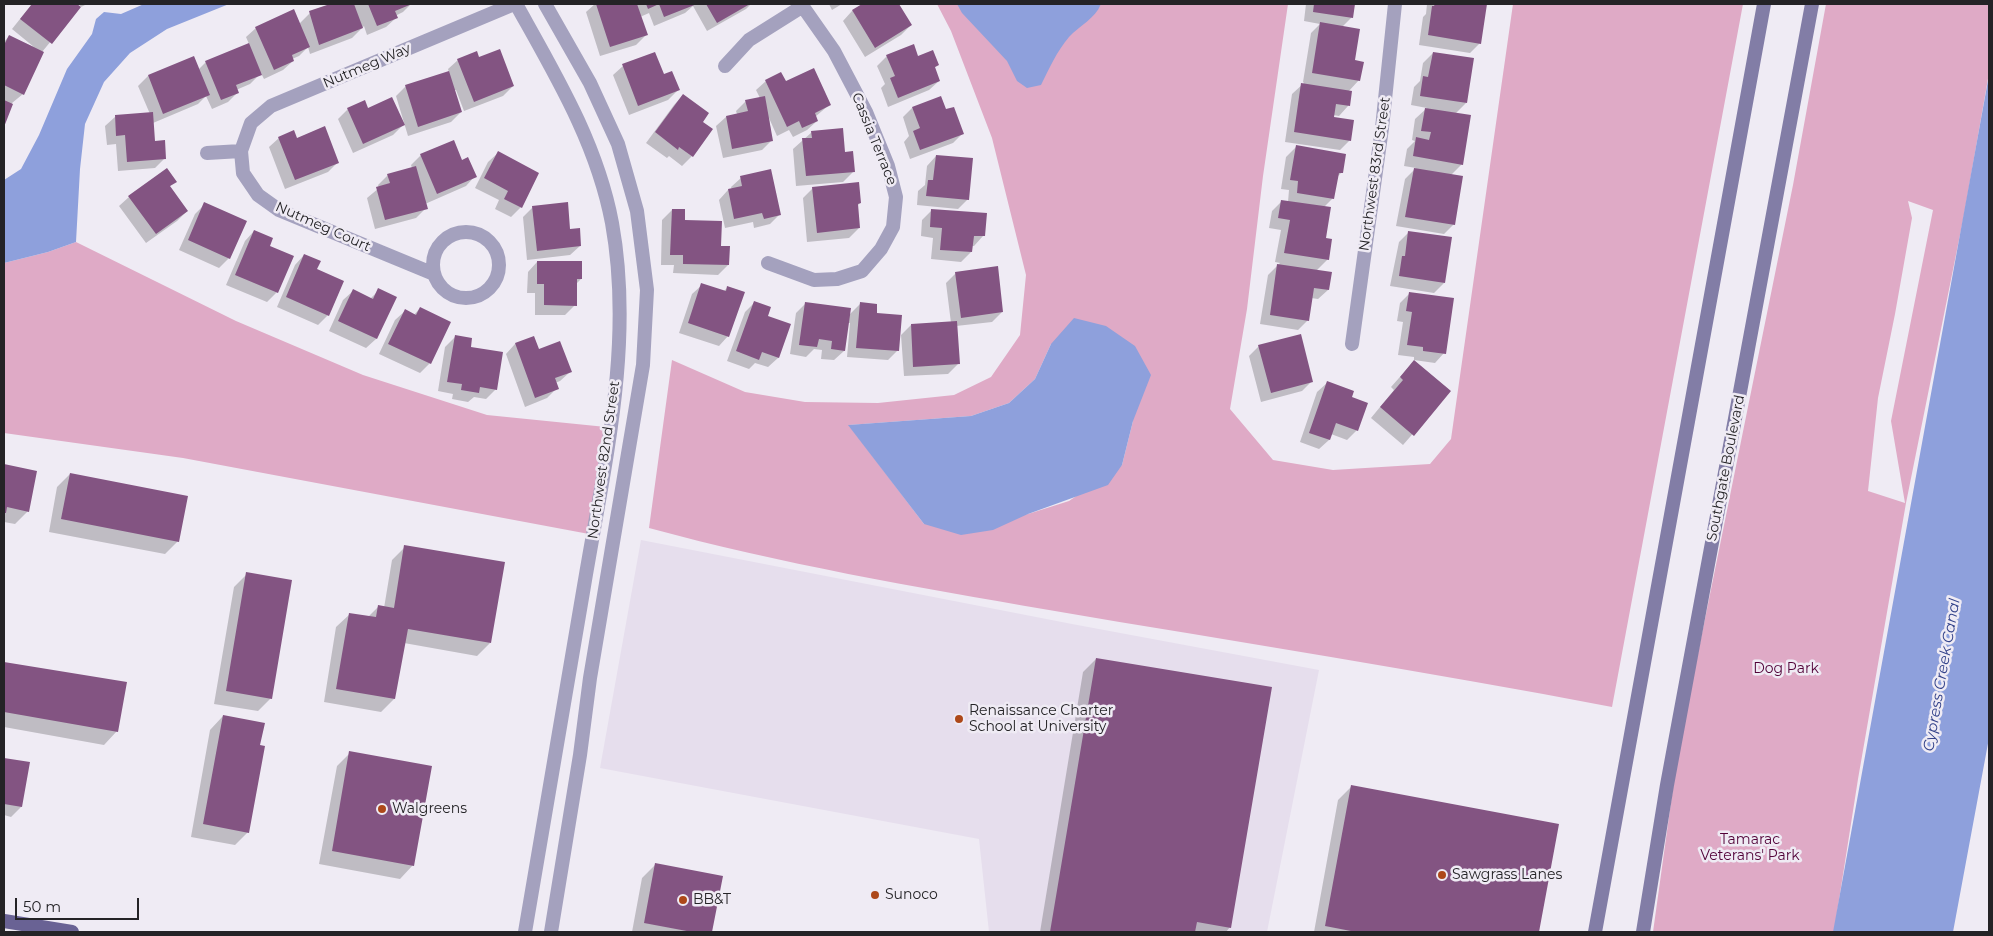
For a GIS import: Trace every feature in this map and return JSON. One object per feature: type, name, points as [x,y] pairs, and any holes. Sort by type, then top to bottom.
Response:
[{"type":"main road","points":[[1595,932],[1764,4]]},
{"type":"main road","name":"Southgate Boulevard","points":[[1643,932],[1669,775],[1812,4]]},
{"type":"main road","points":[[4,920],[72,932]]},
{"type":"street","name":"Nutmeg Way","points":[[241,151],[251,123],[271,106],[515,4]]},
{"type":"street","name":"Northwest 82nd Street","points":[[515,4],[571,103],[594,159],[612,222],[621,292],[614,412],[525,932]]},
{"type":"street","name":"Northwest 82nd Street","points":[[546,4],[590,83],[618,144],[637,211],[647,290],[643,365],[590,678],[580,755],[551,932]]},
{"type":"street","name":"Northwest 83rd Street","points":[[1352,344],[1381,138],[1395,4]]},
{"type":"street","points":[[726,66],[749,40],[802,5]]},
{"type":"street","name":"Cassia Terrace","points":[[768,263],[814,280],[837,279],[862,270],[881,248],[893,226],[896,197],[888,166],[866,112],[834,52],[802,5]]},
{"type":"street","points":[[207,153],[241,151]]},
{"type":"street","name":"Nutmeg Court","points":[[241,151],[243,173],[258,195],[279,210],[434,274],[439,284],[450,294],[465,298],[476,297],[485,292],[493,284],[497,275],[499,265],[497,254],[492,244],[483,236],[473,232],[461,232],[442,242],[436,252],[433,263],[434,274]]},
{"type":"shaded area","name":"Renaissance Charter School at University","points":[[641,540],[1319,670],[1267,932],[989,932],[979,839],[600,768]]},
{"type":"green space","points":[[937,4],[1288,4],[1263,176],[1247,309],[1230,409],[1273,460],[1333,470],[1430,464],[1451,439],[1513,4],[1743,4],[1612,707],[898,583],[748,553],[649,528],[672,360],[745,392],[805,402],[878,403],[954,395],[991,377],[1020,335],[1026,275],[992,138],[951,31]],"holes":[[[1051,344],[1133,421],[1122,465],[1069,501],[1028,514],[924,524],[849,425],[971,416],[1009,403],[1035,379]]]},
{"type":"green space","points":[[1826,4],[1989,4],[1989,73],[1964,215],[1906,503],[1858,779],[1834,932],[1653,932],[1678,752],[1793,185]],"holes":[[[1908,201],[1933,210],[1891,421],[1905,503],[1868,491],[1878,398],[1912,218]]]},
{"type":"green space","points":[[76,242],[236,321],[363,375],[487,415],[606,427],[589,534],[183,458],[4,433],[4,263],[48,252]]},
{"type":"water","points":[[144,4],[229,4],[167,29],[130,53],[104,82],[85,124],[80,169],[76,242],[48,252],[4,263],[4,180],[21,169],[39,135],[67,69],[92,34],[96,19],[104,12],[121,14]]},
{"type":"water","points":[[957,4],[1101,4],[1095,14],[1065,42],[1041,85],[1027,88],[1017,81],[1007,61],[962,13]]},
{"type":"water","name":"Cypress Creek Canal","points":[[1989,75],[1989,738],[1953,932],[1833,932]]},
{"type":"water","points":[[1074,318],[1106,326],[1135,346],[1151,375],[1133,421],[1122,465],[1108,485],[1028,514],[993,530],[961,535],[924,524],[848,425],[971,416],[1009,403],[1035,379],[1051,344]]},
{"type":"building","points":[[32,4],[77,4],[81,7],[52,44],[20,19]]},
{"type":"building","points":[[330,4],[354,4],[363,28],[319,45],[309,11]]},
{"type":"building","points":[[368,4],[412,4],[395,11],[398,18],[377,26]]},
{"type":"building","points":[[596,4],[637,4],[648,35],[610,47]]},
{"type":"building","points":[[646,4],[659,4],[648,9]]},
{"type":"building","points":[[659,4],[697,4],[664,17]]},
{"type":"building","points":[[706,4],[750,4],[717,23]]},
{"type":"building","points":[[862,4],[899,4],[912,25],[875,48],[852,10]]},
{"type":"building","points":[[1314,4],[1355,4],[1353,18],[1313,12]]},
{"type":"building","points":[[1435,4],[1487,4],[1481,44],[1428,35],[1432,6]]},
{"type":"building","points":[[294,9],[310,47],[292,55],[294,61],[274,70],[255,27]]},
{"type":"building","points":[[1320,22],[1360,29],[1355,60],[1364,62],[1360,81],[1312,73]]},
{"type":"building","points":[[9,35],[44,52],[24,95],[4,85],[4,45]]},
{"type":"building","points":[[249,43],[262,75],[236,85],[239,93],[221,100],[205,61]]},
{"type":"building","points":[[914,44],[918,56],[933,50],[939,65],[935,67],[940,81],[898,98],[890,78],[895,76],[886,55]]},
{"type":"building","points":[[500,49],[514,86],[474,102],[457,59],[477,51],[479,57]]},
{"type":"building","points":[[655,52],[664,74],[672,71],[680,90],[638,106],[622,64]]},
{"type":"building","points":[[1433,52],[1474,58],[1467,103],[1420,96],[1423,76],[1428,77]]},
{"type":"building","points":[[194,56],[210,95],[163,114],[148,75]]},
{"type":"building","points":[[814,68],[831,105],[815,113],[818,121],[802,128],[799,121],[787,127],[765,80],[781,72],[786,81]]},
{"type":"building","points":[[449,71],[462,112],[418,127],[405,85]]},
{"type":"building","points":[[1301,83],[1352,91],[1350,106],[1336,104],[1334,117],[1354,120],[1351,141],[1294,132]]},
{"type":"building","points":[[683,94],[709,113],[703,122],[713,129],[693,157],[679,147],[678,150],[655,132]]},
{"type":"building","points":[[765,96],[773,141],[732,149],[726,116],[748,111],[745,100]]},
{"type":"building","points":[[941,96],[946,109],[954,107],[964,134],[920,150],[913,131],[920,128],[912,107]]},
{"type":"building","points":[[392,97],[405,125],[363,144],[347,108],[365,100],[368,108]]},
{"type":"building","points":[[4,100],[13,104],[4,127]]},
{"type":"building","points":[[1425,108],[1471,115],[1463,165],[1413,156],[1416,137],[1429,140],[1431,132],[1421,131]]},
{"type":"building","points":[[153,112],[155,141],[165,140],[166,159],[127,162],[125,135],[116,136],[115,115]]},
{"type":"building","points":[[325,126],[339,163],[295,180],[278,137],[294,130],[297,138]]},
{"type":"building","points":[[843,128],[845,152],[853,151],[855,172],[806,176],[802,138],[812,138],[811,131]]},
{"type":"building","points":[[454,140],[462,160],[468,157],[477,177],[437,194],[420,154]]},
{"type":"building","points":[[1296,145],[1346,154],[1343,173],[1339,173],[1334,199],[1297,193],[1298,181],[1290,180]]},
{"type":"building","points":[[498,151],[539,173],[522,208],[504,199],[508,191],[484,178]]},
{"type":"building","points":[[936,155],[973,158],[969,200],[926,196],[928,180],[933,180]]},
{"type":"building","points":[[416,166],[428,209],[385,220],[376,187],[390,183],[387,174]]},
{"type":"building","points":[[167,168],[177,182],[170,186],[188,211],[156,234],[128,196]]},
{"type":"building","points":[[1414,168],[1463,176],[1455,225],[1405,217]]},
{"type":"building","points":[[771,169],[781,215],[764,219],[762,213],[734,219],[728,189],[742,186],[740,176]]},
{"type":"building","points":[[859,182],[861,203],[858,204],[860,228],[817,233],[812,187]]},
{"type":"building","points":[[1281,200],[1331,207],[1326,238],[1332,239],[1329,260],[1284,253],[1290,220],[1278,218]]},
{"type":"building","points":[[204,202],[247,221],[230,259],[188,240]]},
{"type":"building","points":[[568,202],[570,229],[580,228],[581,246],[537,251],[532,206]]},
{"type":"building","points":[[672,209],[685,209],[685,220],[722,221],[721,246],[730,246],[729,265],[683,264],[683,255],[670,255]]},
{"type":"building","points":[[931,209],[987,213],[985,236],[974,236],[972,252],[940,250],[942,228],[930,227]]},
{"type":"building","points":[[254,230],[273,238],[270,246],[294,256],[278,293],[235,275]]},
{"type":"building","points":[[1408,231],[1452,237],[1445,283],[1399,276],[1402,256],[1405,256]]},
{"type":"building","points":[[304,254],[321,261],[317,269],[344,281],[329,316],[286,297]]},
{"type":"building","points":[[537,261],[582,261],[582,279],[577,279],[577,306],[544,305],[544,284],[537,284]]},
{"type":"building","points":[[1277,264],[1332,272],[1329,290],[1314,288],[1309,321],[1270,315]]},
{"type":"building","points":[[998,266],[1003,312],[961,318],[955,272]]},
{"type":"building","points":[[701,283],[726,291],[727,286],[745,292],[729,337],[688,323]]},
{"type":"building","points":[[378,288],[397,297],[377,339],[338,321],[353,289],[373,299]]},
{"type":"building","points":[[1409,292],[1454,298],[1446,354],[1423,351],[1423,347],[1407,345],[1412,312],[1406,311]]},
{"type":"building","points":[[754,301],[771,307],[768,316],[791,324],[779,358],[762,352],[759,360],[736,351]]},
{"type":"building","points":[[805,302],[851,308],[845,351],[831,349],[832,341],[819,339],[817,347],[799,345]]},
{"type":"building","points":[[860,302],[877,304],[877,313],[902,315],[899,351],[856,348]]},
{"type":"building","points":[[420,307],[451,322],[431,364],[388,344],[405,309],[416,315]]},
{"type":"building","points":[[957,321],[960,364],[913,367],[911,324]]},
{"type":"building","points":[[1301,334],[1313,382],[1271,393],[1258,345]]},
{"type":"building","points":[[455,335],[472,338],[471,347],[503,352],[497,390],[480,387],[479,393],[461,390],[462,384],[447,382]]},
{"type":"building","points":[[534,336],[539,349],[560,341],[572,372],[555,378],[559,389],[535,398],[515,343]]},
{"type":"building","points":[[1414,360],[1451,391],[1414,436],[1380,407],[1403,380],[1400,377]]},
{"type":"building","points":[[1327,381],[1354,391],[1352,397],[1368,403],[1358,431],[1336,423],[1330,440],[1309,433]]},
{"type":"building","points":[[4,464],[37,471],[29,512],[7,507],[6,513],[4,513]]},
{"type":"building","points":[[70,473],[188,496],[179,542],[61,519]]},
{"type":"building","points":[[404,545],[505,562],[491,643],[408,629],[395,699],[336,689],[349,613],[376,617],[378,605],[394,608]]},
{"type":"building","points":[[246,572],[292,580],[272,699],[226,691]]},
{"type":"building","points":[[1096,658],[1272,687],[1231,928],[1197,922],[1195,932],[1050,932]]},
{"type":"building","points":[[4,662],[127,682],[118,732],[4,712]]},
{"type":"building","points":[[223,715],[265,723],[260,745],[265,746],[249,833],[203,824]]},
{"type":"building","name":"Walgreens","points":[[349,751],[432,766],[414,866],[332,851]]},
{"type":"building","points":[[4,758],[30,762],[22,807],[4,804]]},
{"type":"building","name":"Sawgrass Lanes","points":[[1351,785],[1559,824],[1539,932],[1356,932],[1325,926]]},
{"type":"building","name":"BB&T","points":[[655,863],[723,876],[712,932],[692,932],[644,923]]},
{"type":"place","name":"Renaissance Charter School at University","points":[[959,719]]},
{"type":"place","name":"Walgreens","points":[[382,809]]},
{"type":"place","name":"Sawgrass Lanes","points":[[1442,875]]},
{"type":"place","name":"Sunoco","points":[[875,895]]},
{"type":"place","name":"BB&T","points":[[683,900]]},
{"type":"park label","name":"Dog Park","points":[[1786,669]]},
{"type":"park label","name":"Tamarac Veterans' Park","points":[[1750,848]]}]
